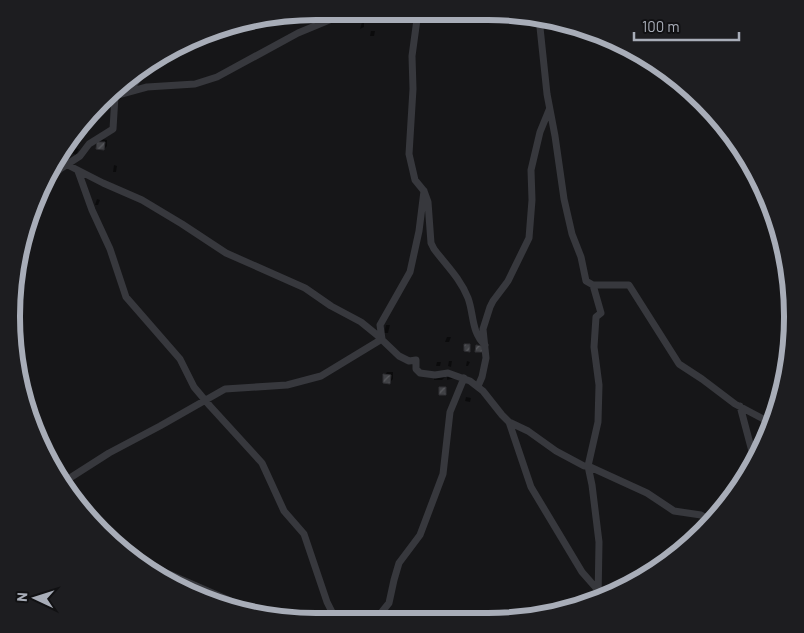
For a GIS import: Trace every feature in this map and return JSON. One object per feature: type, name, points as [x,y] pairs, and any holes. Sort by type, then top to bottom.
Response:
[{"type":"street","points":[[121,94],[147,87],[195,84],[218,77],[298,33],[329,20]]},
{"type":"street","points":[[417,20],[412,56],[413,94],[410,154],[415,180],[428,199],[431,243],[459,280],[468,299],[475,331],[485,345]]},
{"type":"street","points":[[540,25],[549,110],[568,219],[581,257],[586,280],[592,285],[601,313],[596,317],[594,340],[599,385],[598,422],[588,466],[599,542],[598,590]]},
{"type":"street","points":[[129,92],[138,80]]},
{"type":"street","points":[[59,169],[80,156],[94,140],[113,129],[115,100]]},
{"type":"street","points":[[478,386],[486,358],[483,329],[490,307],[508,281],[529,238],[532,200],[530,170],[540,132],[549,110]]},
{"type":"street","points":[[66,164],[142,200],[226,253],[305,288],[331,306],[357,320],[382,339],[399,356],[409,361],[416,360],[416,369],[420,373],[448,374],[464,378],[478,386],[509,422],[538,438],[556,451],[584,466],[588,466],[647,493],[674,511],[705,517]]},
{"type":"street","points":[[78,170],[92,210],[110,249],[126,296],[180,359],[194,387],[262,463],[284,511],[304,534],[332,613]]},
{"type":"street","points":[[382,339],[380,325],[410,272],[419,231],[424,191]]},
{"type":"street","points":[[592,285],[629,285],[679,364],[740,406],[765,420]]},
{"type":"street","points":[[69,479],[225,389],[287,385],[321,376],[382,339]]},
{"type":"street","points":[[381,613],[389,603],[399,563],[420,535],[443,474],[450,412],[464,378]]},
{"type":"street","points":[[740,406],[752,450]]},
{"type":"street","points":[[509,422],[531,488],[582,572],[598,590]]},
{"type":"street","points":[[168,573],[224,598]]},
{"type":"building","points":[[97,142],[105,142],[104,150],[96,149]]},
{"type":"building","points":[[464,344],[470,344],[470,352],[464,351]]},
{"type":"building","points":[[476,345],[483,346],[483,352],[475,352]]},
{"type":"building","points":[[383,374],[391,375],[390,384],[383,383]]},
{"type":"building","points":[[439,387],[446,387],[446,395],[439,395]]}]
